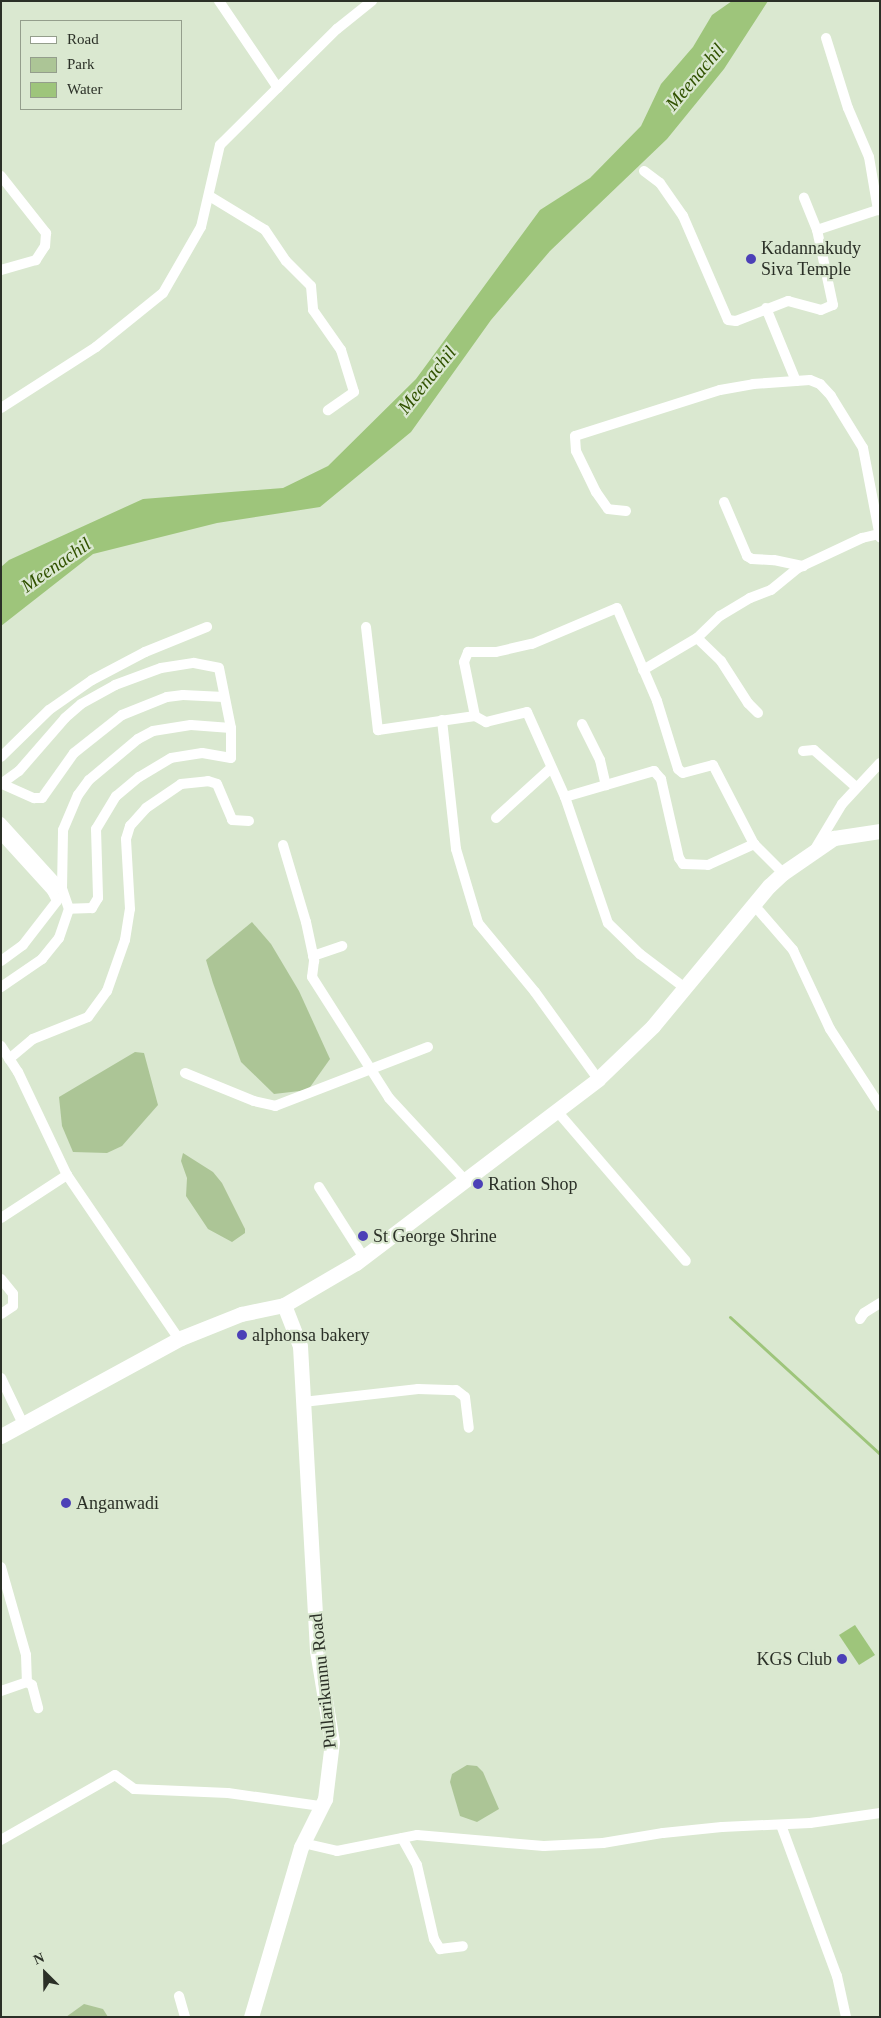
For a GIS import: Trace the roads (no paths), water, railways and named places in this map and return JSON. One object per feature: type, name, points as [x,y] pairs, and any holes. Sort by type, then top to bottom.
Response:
[{"type":"main road","points":[[1,1436],[179,1339],[241,1314],[284,1305],[364,1258],[598,1079],[653,1026],[754,905],[784,873],[815,849],[834,838],[880,831]]},
{"type":"main road","name":"Pullarikunnu Road","points":[[251,2017],[303,1843],[321,1806],[330,1772],[332,1742],[316,1650],[300,1346],[284,1305]]},
{"type":"street","points":[[219,1],[278,88]]},
{"type":"street","points":[[1,408],[96,347],[163,293],[201,227],[210,197],[216,153],[220,145],[337,29],[372,1]]},
{"type":"street","points":[[817,230],[879,209],[869,157],[848,108],[826,38]]},
{"type":"street","points":[[644,171],[660,183],[678,207],[728,320],[736,321],[788,301],[821,310],[833,305],[817,230],[804,196]]},
{"type":"street","points":[[1,176],[46,233],[45,246],[36,260],[1,270]]},
{"type":"street","points":[[210,197],[265,230],[286,261],[311,286],[313,310],[341,350],[354,392],[328,410]]},
{"type":"street","points":[[766,308],[796,382]]},
{"type":"street","points":[[626,511],[608,509],[596,492],[576,451],[575,436],[720,390],[753,384],[810,380],[820,384],[858,436],[863,448],[879,535],[862,538],[803,566],[771,590],[750,598],[720,616],[697,638],[643,670]]},
{"type":"street","points":[[724,502],[746,556],[752,559],[774,560],[803,566]]},
{"type":"street","points":[[475,716],[464,662],[468,652],[496,652],[532,644],[617,608],[660,709],[678,769],[683,773],[713,765],[754,844],[784,873]]},
{"type":"street","points":[[1,757],[49,710],[92,680],[145,652],[207,627]]},
{"type":"street","points":[[366,627],[378,730],[475,716],[486,722],[527,712],[565,797],[592,884],[612,929],[685,988]]},
{"type":"street","points":[[697,638],[721,661],[748,703],[758,713]]},
{"type":"street","points":[[1,784],[20,771],[48,735],[81,704],[147,672],[194,663],[214,665],[218,668],[231,728],[231,758],[202,754],[171,758],[139,777],[116,796],[96,829],[98,903],[92,908],[69,909]]},
{"type":"street","points":[[1,784],[34,798],[42,798],[74,753],[122,715],[167,697],[224,697]]},
{"type":"street","points":[[442,720],[456,850],[478,923],[535,992],[598,1079]]},
{"type":"street","points":[[582,724],[600,760],[606,786]]},
{"type":"street","points":[[1,987],[42,959],[60,938],[69,909],[62,889],[63,830],[78,795],[102,767],[153,731],[191,725],[231,728]]},
{"type":"street","points":[[803,751],[814,750],[856,787]]},
{"type":"street","points":[[815,849],[825,829],[856,787],[880,763]]},
{"type":"street","points":[[496,818],[551,768]]},
{"type":"street","points":[[565,797],[606,786],[650,770],[656,772],[678,769]]},
{"type":"street","points":[[656,772],[661,779],[679,858],[683,864],[708,865],[754,844]]},
{"type":"street","points":[[9,1060],[33,1039],[88,1017],[107,991],[125,940],[130,910],[126,839],[130,826],[146,808],[181,784],[208,781],[217,784],[232,820],[249,821]]},
{"type":"street","points":[[1,822],[62,889]]},
{"type":"street","points":[[1,835],[52,891],[57,901],[23,944],[1,961]]},
{"type":"street","points":[[283,845],[313,956],[312,977],[343,1022],[368,1070],[389,1098],[465,1180]]},
{"type":"street","points":[[754,905],[793,950],[830,1029],[880,1106]]},
{"type":"street","points":[[313,956],[342,946]]},
{"type":"street","points":[[1,1046],[18,1072],[67,1176],[179,1339]]},
{"type":"street","points":[[185,1073],[254,1101],[275,1106],[428,1047]]},
{"type":"street","points":[[556,1110],[686,1261]]},
{"type":"street","points":[[1,1218],[67,1176]]},
{"type":"street","points":[[319,1187],[364,1258]]},
{"type":"street","points":[[1,1279],[13,1294],[13,1306],[1,1314]]},
{"type":"street","points":[[860,1319],[864,1313],[880,1303]]},
{"type":"street","points":[[1,1378],[23,1424]]},
{"type":"street","points":[[303,1402],[418,1390],[456,1390],[465,1397],[469,1428]]},
{"type":"street","points":[[1,1567],[26,1655],[27,1682]]},
{"type":"street","points":[[1,1691],[27,1682]]},
{"type":"street","points":[[27,1682],[32,1685],[38,1708]]},
{"type":"street","points":[[1,1840],[115,1776],[132,1789],[194,1794],[228,1793],[321,1806]]},
{"type":"street","points":[[303,1843],[337,1851],[367,1847],[402,1838],[448,1836],[506,1845],[544,1846],[603,1843],[663,1832],[781,1825],[880,1813]]},
{"type":"street","points":[[781,1825],[837,1976],[846,2017]]},
{"type":"street","points":[[402,1838],[417,1865],[434,1940],[440,1949],[463,1946]]},
{"type":"street","points":[[179,1996],[185,2017]]},
{"type":"water","name":"Meenachil","points":[[732,1],[768,1],[724,69],[667,139],[550,251],[491,320],[411,432],[320,507],[217,523],[93,554],[1,626],[1,567],[9,560],[143,499],[283,488],[328,466],[416,379],[540,210],[590,178],[641,126],[661,84],[693,47],[712,15]]},
{"type":"water","points":[[855,1625],[875,1655],[859,1665],[839,1635]]},
{"type":"waterway","points":[[730,1317],[880,1454]]},
{"type":"place","name":"Kadannakudy Siva Temple","points":[[751,259]]},
{"type":"place","name":"Ration Shop","points":[[478,1184]]},
{"type":"place","name":"St George Shrine","points":[[363,1236]]},
{"type":"place","name":"alphonsa bakery","points":[[242,1335]]},
{"type":"place","name":"Anganwadi","points":[[66,1503]]},
{"type":"place","name":"KGS Club","points":[[842,1659]]}]
